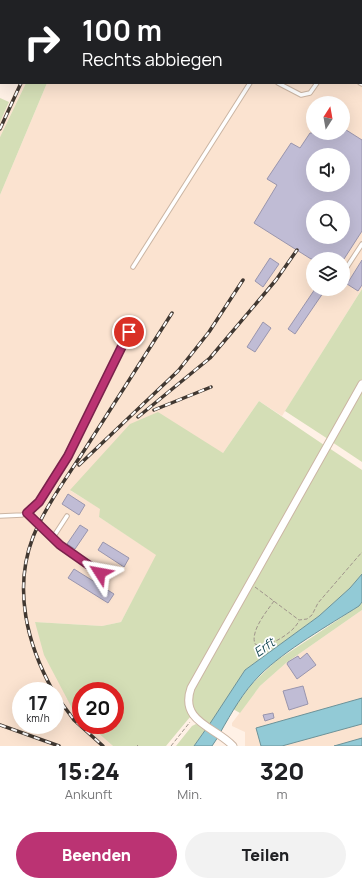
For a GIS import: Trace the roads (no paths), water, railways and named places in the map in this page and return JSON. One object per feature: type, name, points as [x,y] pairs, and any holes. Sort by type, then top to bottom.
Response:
[{"type":"street","points":[[233,746],[200,723],[194,716],[189,702],[191,688],[362,384]]},
{"type":"lane","points":[[133,267],[249,84]]},
{"type":"lane","points":[[280,84],[301,95],[310,92],[316,84]]},
{"type":"lane","points":[[350,262],[362,244]]},
{"type":"lane","points":[[0,516],[17,516],[27,513],[39,502],[68,456],[129,332]]},
{"type":"lane","points":[[27,513],[52,539],[100,573]]},
{"type":"lane","points":[[52,539],[67,516]]},
{"type":"water","points":[[362,574],[362,602],[359,606],[282,656],[260,675],[243,695],[220,733],[209,725],[245,670],[319,616],[350,588]]},
{"type":"water","points":[[362,698],[362,724],[282,746],[261,746],[256,728]]},
{"type":"water","points":[[206,729],[218,737],[212,746],[194,746]]},
{"type":"water","points":[[362,738],[362,746],[334,746]]},
{"type":"railway","points":[[0,129],[21,84]]},
{"type":"railway","points":[[138,417],[210,358],[276,280],[297,250]]},
{"type":"railway","points":[[79,465],[178,371],[209,332],[243,280]]},
{"type":"railway","points":[[48,682],[36,654],[26,616],[24,576],[27,557],[33,537],[38,525],[58,491],[172,313]]},
{"type":"railway","points":[[154,410],[211,387]]},
{"type":"railway","points":[[64,706],[74,720],[103,746]]},
{"type":"railway","points":[[0,725],[59,746]]},
{"type":"water label","name":"Erft","points":[[264,647]]}]
